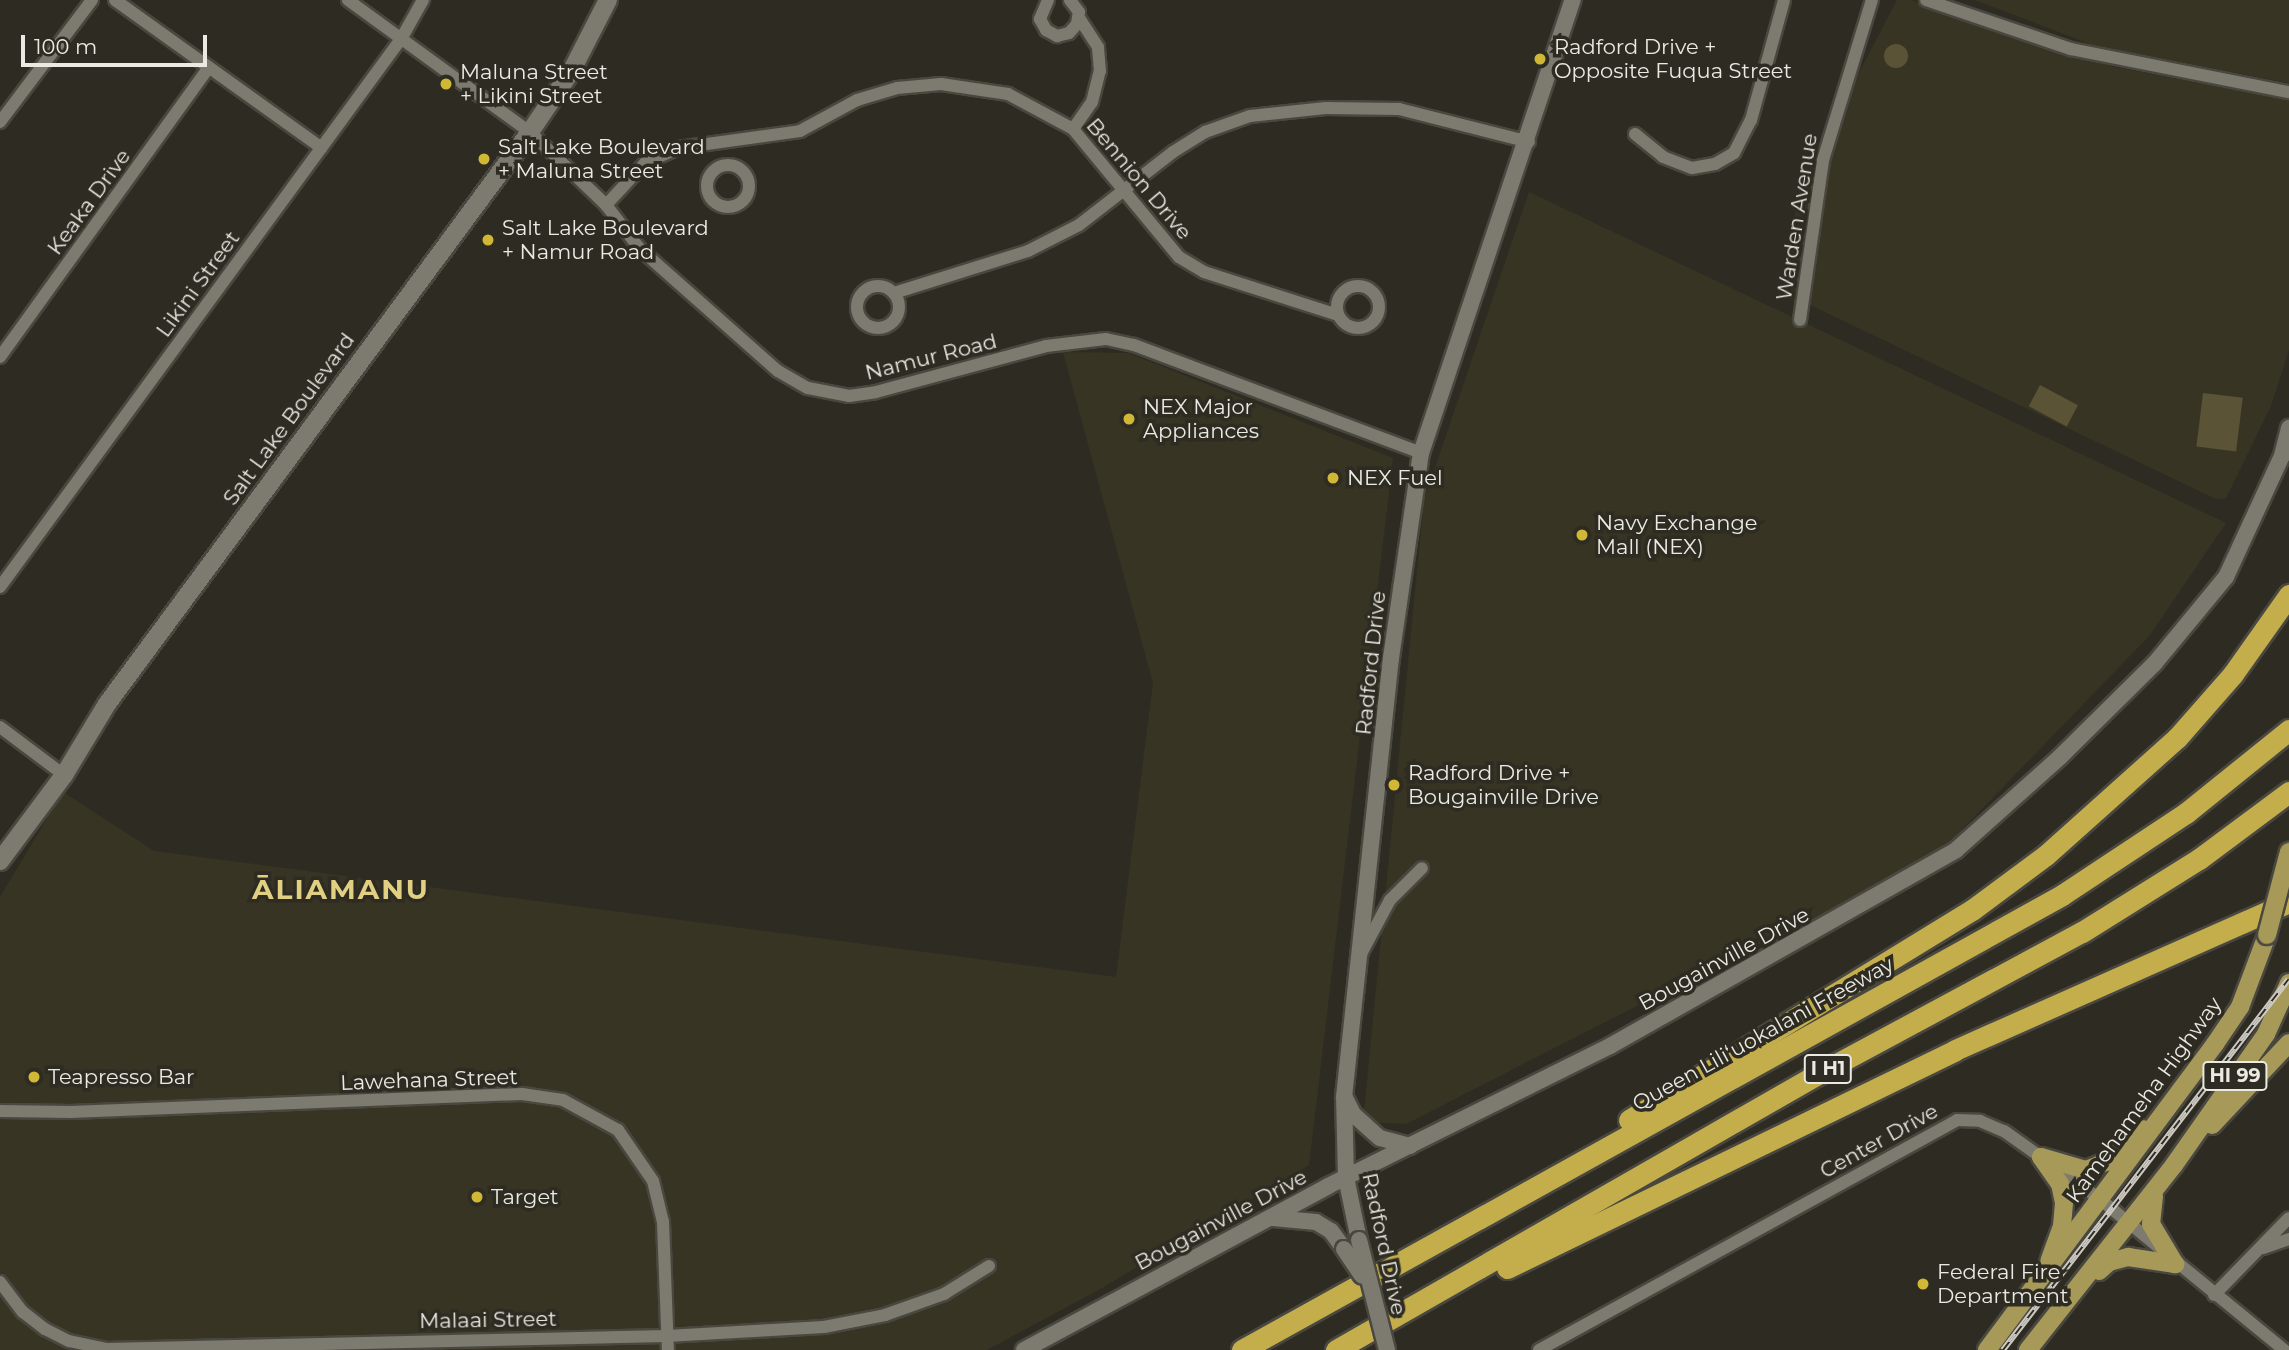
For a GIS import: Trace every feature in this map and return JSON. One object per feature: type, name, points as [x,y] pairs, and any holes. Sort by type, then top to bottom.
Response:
[{"type":"highway","points":[[2117,794],[2208,694],[2289,578]]},
{"type":"highway","points":[[1407,1257],[1972,910],[2117,794],[2204,708],[2289,595]]},
{"type":"highway","name":"Queen Liliʻuokalani Freeway","points":[[1242,1350],[2062,895],[2186,813],[2289,730]]},
{"type":"highway","name":"I H1","points":[[1336,1350],[1816,1076],[2081,932],[2200,859],[2289,792]]},
{"type":"highway","points":[[1359,1337],[1955,1050],[2289,902]]},
{"type":"main road","name":"Salt Lake Boulevard","points":[[0,861],[64,775],[107,704],[530,132],[572,70],[608,0]]},
{"type":"main road","name":"Kamehameha Highway","points":[[1987,1350],[2042,1281],[2240,1007],[2267,935],[2289,852]]},
{"type":"main road","name":"HI 99","points":[[2028,1350],[2174,1166],[2266,1034],[2289,983]]},
{"type":"main road","points":[[2174,1166],[2289,1043]]},
{"type":"main road","points":[[2041,1157],[2086,1170],[2106,1162],[2163,1114]]},
{"type":"main road","points":[[2041,1157],[2060,1184],[2064,1203],[2062,1226],[2042,1281]]},
{"type":"main road","points":[[2156,1189],[2149,1209],[2151,1224],[2175,1264]]},
{"type":"main road","points":[[2070,1297],[2109,1262],[2155,1257],[2175,1264]]},
{"type":"street","points":[[0,122],[92,0]]},
{"type":"street","points":[[115,0],[322,148]]},
{"type":"street","name":"Namur Road","points":[[348,0],[530,132],[606,205],[640,248],[778,371],[808,388],[849,396],[876,392],[1046,346],[1106,339],[1209,372],[1421,453]]},
{"type":"street","name":"Likini Street","points":[[0,587],[401,39],[423,0]]},
{"type":"street","points":[[1048,0],[1040,19],[1051,34],[1069,33],[1079,18]]},
{"type":"street","points":[[1070,0],[1098,47],[1100,71],[1093,102],[1073,128]]},
{"type":"street","name":"Radford Drive","points":[[1387,1350],[1367,1284],[1346,1177],[1345,1097],[1391,658],[1421,453],[1529,142],[1573,0]]},
{"type":"street","points":[[1635,134],[1663,157],[1692,168],[1715,164],[1734,153],[1751,120],[1784,0]]},
{"type":"street","name":"Warden Avenue","points":[[1800,320],[1822,160],[1872,0]]},
{"type":"street","points":[[1926,0],[2071,49],[2289,92]]},
{"type":"street","name":"Keaka Drive","points":[[0,357],[208,69]]},
{"type":"street","name":"Bennion Drive","points":[[606,205],[645,163],[678,148],[800,131],[857,100],[941,83],[1008,94],[1073,128],[1127,190],[1179,257],[1203,272],[1338,315]]},
{"type":"street","points":[[894,293],[1028,251],[1079,225],[1205,132],[1250,116],[1326,108],[1399,109],[1529,142]]},
{"type":"street","points":[[722,143],[725,166]]},
{"type":"street","name":"Bougainville Drive","points":[[1024,1350],[1346,1177],[1610,1046],[1956,850],[2060,757],[2155,663],[2226,577],[2282,456],[2289,428]]},
{"type":"street","points":[[0,727],[64,775]]},
{"type":"street","points":[[1360,958],[1390,900],[1423,868]]},
{"type":"street","name":"Lawehana Street","points":[[0,1111],[71,1112],[522,1094],[563,1100],[618,1130],[653,1181],[663,1222],[668,1350]]},
{"type":"street","points":[[1345,1097],[1367,1129],[1380,1138],[1410,1146]]},
{"type":"street","name":"Center Drive","points":[[1539,1350],[1957,1121],[1980,1122],[2004,1131],[2101,1200],[2175,1264],[2284,1350]]},
{"type":"street","points":[[1270,1218],[1311,1219],[1331,1231],[1367,1284]]},
{"type":"street","points":[[2214,1295],[2250,1255],[2289,1218]]},
{"type":"street","points":[[2250,1255],[2289,1239]]},
{"type":"street","name":"Malaai Street","points":[[0,1282],[23,1312],[45,1329],[69,1341],[106,1349],[667,1336],[824,1327],[885,1315],[944,1294],[989,1266]]},
{"type":"shaded area","points":[[1897,0],[1911,0],[1988,30],[2114,67],[2289,100],[2289,350],[2271,406],[2226,498],[2216,499],[1783,292],[1789,235],[1808,170]]},
{"type":"shaded area","points":[[1975,0],[2289,0],[2289,83],[2095,46]]},
{"type":"shaded area","points":[[1896,44],[1905,47],[1908,56],[1905,65],[1896,68],[1887,65],[1884,56],[1887,47]]},
{"type":"shaded area","points":[[1529,192],[2226,523],[2150,635],[1951,841],[1840,911],[1746,950],[1406,1124],[1363,1122],[1424,500]]},
{"type":"shaded area","points":[[1063,352],[1128,353],[1393,458],[1309,1165],[1102,1288],[987,1350],[0,1350],[0,897],[63,792],[154,851],[1116,977],[1153,683]]},
{"type":"shaded area","points":[[2040,385],[2078,405],[2067,426],[2029,406]]},
{"type":"shaded area","points":[[2203,393],[2243,398],[2236,451],[2196,447]]},
{"type":"railway","points":[[2003,1350],[2289,979]]},
{"type":"place","name":"Radford Drive + Opposite Fuqua Street","points":[[1540,59]]},
{"type":"place","name":"Maluna Street + Likini Street","points":[[446,84]]},
{"type":"place","name":"Salt Lake Boulevard + Maluna Street","points":[[484,159]]},
{"type":"place","name":"Salt Lake Boulevard + Namur Road","points":[[488,240]]},
{"type":"place","name":"NEX Major Appliances","points":[[1129,419]]},
{"type":"place","name":"NEX Fuel","points":[[1333,478]]},
{"type":"place","name":"Navy Exchange Mall (NEX)","points":[[1582,535]]},
{"type":"place","name":"Radford Drive + Bougainville Drive","points":[[1394,785]]},
{"type":"place","name":"Teapresso Bar","points":[[34,1077]]},
{"type":"place","name":"Target","points":[[477,1197]]},
{"type":"place","name":"Federal Fire Department","points":[[1923,1284]]},
{"type":"district","name":"ĀLIAMANU","points":[[341,889]]}]
